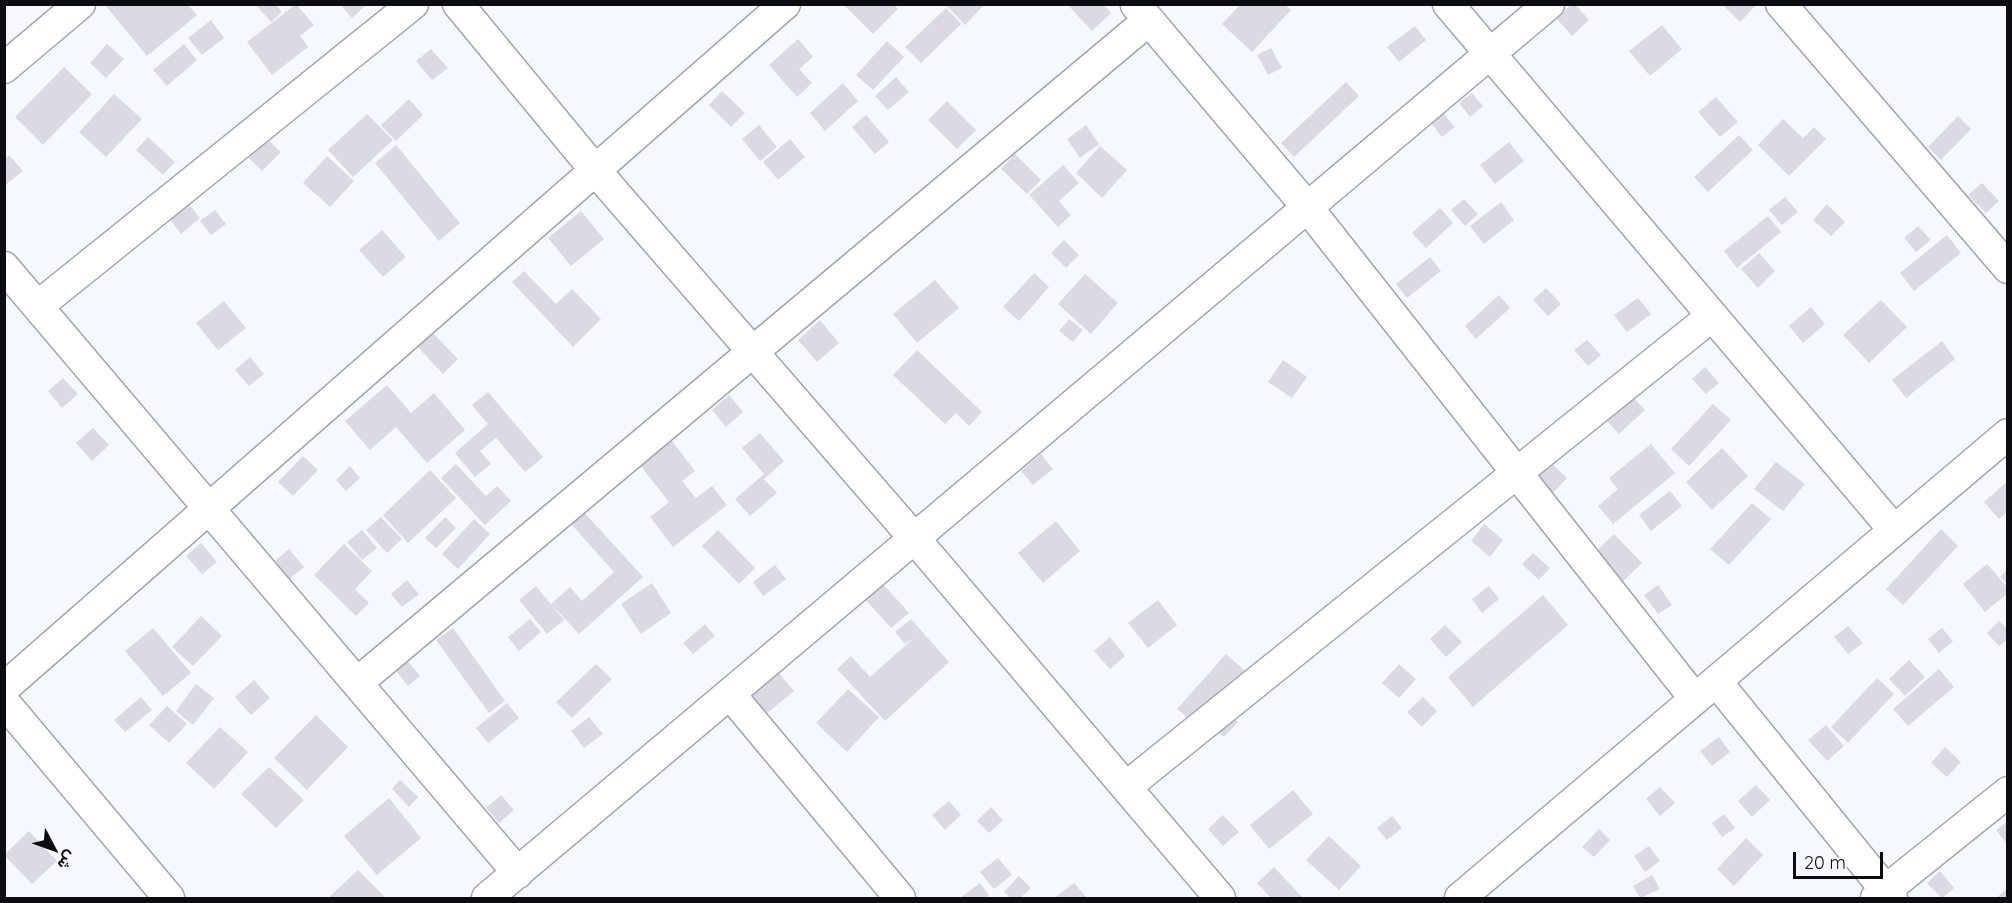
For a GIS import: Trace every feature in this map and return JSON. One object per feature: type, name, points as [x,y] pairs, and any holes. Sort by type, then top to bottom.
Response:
[{"type":"street","points":[[4,68],[81,4]]},
{"type":"street","points":[[38,306],[413,4]]},
{"type":"street","points":[[458,4],[595,170],[915,539],[1220,898]]},
{"type":"street","points":[[4,688],[785,4]]},
{"type":"street","points":[[1448,4],[1894,530]]},
{"type":"street","points":[[487,898],[1549,4]]},
{"type":"street","points":[[1781,4],[2007,268]]},
{"type":"street","points":[[357,683],[753,351],[1142,12],[1308,208],[1517,473],[1885,896],[2007,792]]},
{"type":"street","points":[[4,267],[518,873]]},
{"type":"street","points":[[1126,787],[1712,316]]},
{"type":"street","points":[[1460,898],[2007,434]]},
{"type":"street","points":[[730,694],[900,898]]},
{"type":"street","points":[[4,702],[156,894]]},
{"type":"building","points":[[255,4],[275,4],[282,12],[271,22]]},
{"type":"building","points":[[296,4],[314,25],[300,36],[308,47],[272,75],[247,42]]},
{"type":"building","points":[[340,4],[367,4],[352,18]]},
{"type":"building","points":[[843,4],[893,4],[898,9],[873,34]]},
{"type":"building","points":[[945,4],[985,4],[965,25]]},
{"type":"building","points":[[1067,4],[1103,4],[1111,13],[1092,31]]},
{"type":"building","points":[[1241,4],[1284,4],[1291,10],[1252,52],[1222,24]]},
{"type":"building","points":[[1575,4],[1589,20],[1572,36],[1556,18]]},
{"type":"building","points":[[1722,4],[1757,4],[1740,22]]},
{"type":"building","points":[[105,5],[188,5],[197,15],[147,56]]},
{"type":"building","points":[[946,8],[961,24],[921,63],[905,47]]},
{"type":"building","points":[[211,20],[224,38],[202,55],[188,38]]},
{"type":"building","points":[[1662,25],[1682,49],[1650,76],[1629,51]]},
{"type":"building","points":[[1415,26],[1426,40],[1399,62],[1387,47]]},
{"type":"building","points":[[798,39],[813,57],[799,69],[812,83],[797,97],[769,65]]},
{"type":"building","points":[[887,41],[904,57],[873,90],[856,75]]},
{"type":"building","points":[[107,44],[124,59],[106,78],[90,63]]},
{"type":"building","points":[[184,44],[197,60],[167,86],[153,70]]},
{"type":"building","points":[[1271,48],[1282,68],[1268,75],[1257,55]]},
{"type":"building","points":[[431,49],[448,68],[432,80],[416,61]]},
{"type":"building","points":[[64,67],[92,94],[43,145],[15,117]]},
{"type":"building","points":[[896,77],[909,92],[888,110],[875,96]]},
{"type":"building","points":[[1346,82],[1359,96],[1294,157],[1281,143]]},
{"type":"building","points":[[843,83],[858,101],[825,131],[810,113]]},
{"type":"building","points":[[722,91],[745,113],[731,127],[709,105]]},
{"type":"building","points":[[1472,93],[1483,106],[1470,117],[1459,103]]},
{"type":"building","points":[[114,94],[142,119],[106,157],[79,132]]},
{"type":"building","points":[[1716,97],[1738,122],[1720,137],[1698,112]]},
{"type":"building","points":[[409,99],[423,115],[396,141],[381,125]]},
{"type":"building","points":[[947,101],[976,130],[957,149],[928,120]]},
{"type":"building","points":[[1443,113],[1455,127],[1442,137],[1431,123]]},
{"type":"building","points":[[367,114],[393,140],[353,177],[328,150]]},
{"type":"building","points":[[866,115],[889,142],[875,154],[852,127]]},
{"type":"building","points":[[1958,116],[1971,129],[1941,160],[1928,147]]},
{"type":"building","points":[[1783,119],[1803,138],[1814,127],[1826,139],[1789,176],[1758,145]]},
{"type":"building","points":[[759,125],[777,147],[760,161],[742,139]]},
{"type":"building","points":[[1086,125],[1099,144],[1080,158],[1067,139]]},
{"type":"building","points":[[1739,135],[1753,150],[1708,192],[1694,177]]},
{"type":"building","points":[[148,137],[175,162],[163,175],[136,150]]},
{"type":"building","points":[[266,138],[281,152],[262,171],[248,157]]},
{"type":"building","points":[[790,139],[805,157],[778,180],[763,162]]},
{"type":"building","points":[[1509,142],[1524,161],[1495,184],[1480,165]]},
{"type":"building","points":[[396,145],[460,223],[439,241],[375,163]]},
{"type":"building","points":[[1100,146],[1127,170],[1102,198],[1076,173]]},
{"type":"building","points":[[1015,154],[1041,180],[1027,194],[1001,169]]},
{"type":"building","points":[[9,155],[23,171],[4,186],[4,159]]},
{"type":"building","points":[[327,156],[354,181],[330,207],[303,183]]},
{"type":"building","points":[[1063,165],[1079,183],[1059,201],[1071,215],[1058,227],[1029,195]]},
{"type":"building","points":[[1982,183],[1999,201],[1986,213],[1968,195]]},
{"type":"building","points":[[1785,197],[1798,212],[1782,225],[1769,210]]},
{"type":"building","points":[[1464,199],[1478,214],[1465,226],[1451,210]]},
{"type":"building","points":[[1501,202],[1514,220],[1484,244],[1470,226]]},
{"type":"building","points":[[188,203],[200,218],[181,234],[169,218]]},
{"type":"building","points":[[1827,204],[1845,222],[1831,236],[1813,220]]},
{"type":"building","points":[[1440,208],[1453,223],[1426,248],[1412,233]]},
{"type":"building","points":[[215,210],[226,224],[211,235],[200,221]]},
{"type":"building","points":[[581,211],[604,239],[571,266],[548,238]]},
{"type":"building","points":[[1768,216],[1781,232],[1737,268],[1724,251]]},
{"type":"building","points":[[1918,226],[1931,240],[1916,252],[1904,238]]},
{"type":"building","points":[[382,230],[406,257],[383,277],[359,250]]},
{"type":"building","points":[[1947,235],[1961,253],[1914,291],[1900,273]]},
{"type":"building","points":[[1064,240],[1079,255],[1066,268],[1051,253]]},
{"type":"building","points":[[1759,253],[1775,271],[1758,288],[1741,269]]},
{"type":"building","points":[[1430,257],[1441,271],[1407,298],[1396,284]]},
{"type":"building","points":[[524,271],[556,304],[572,289],[601,319],[573,347],[512,282]]},
{"type":"building","points":[[1034,273],[1049,287],[1019,321],[1003,307]]},
{"type":"building","points":[[1085,274],[1118,303],[1091,334],[1058,304]]},
{"type":"building","points":[[935,280],[959,308],[917,343],[893,314]]},
{"type":"building","points":[[1546,288],[1561,304],[1548,316],[1533,300]]},
{"type":"building","points":[[1499,295],[1510,308],[1476,339],[1465,326]]},
{"type":"building","points":[[1638,298],[1651,314],[1627,332],[1614,315]]},
{"type":"building","points":[[1881,300],[1907,327],[1869,363],[1843,335]]},
{"type":"building","points":[[224,301],[246,328],[218,350],[196,323]]},
{"type":"building","points":[[1811,307],[1825,324],[1803,343],[1789,326]]},
{"type":"building","points":[[1069,319],[1083,330],[1073,342],[1059,331]]},
{"type":"building","points":[[820,320],[839,343],[817,362],[798,340]]},
{"type":"building","points":[[430,330],[458,359],[443,374],[415,344]]},
{"type":"building","points":[[1587,340],[1601,355],[1588,366],[1574,350]]},
{"type":"building","points":[[1942,341],[1955,359],[1906,398],[1892,380]]},
{"type":"building","points":[[917,350],[982,412],[969,426],[956,413],[945,424],[893,375]]},
{"type":"building","points":[[250,357],[264,374],[249,386],[235,370]]},
{"type":"building","points":[[1283,360],[1307,377],[1292,398],[1268,382]]},
{"type":"building","points":[[1705,367],[1719,383],[1706,394],[1692,379]]},
{"type":"building","points":[[63,378],[78,394],[62,408],[48,391]]},
{"type":"building","points":[[387,385],[411,413],[434,393],[465,430],[427,463],[396,427],[370,450],[345,421]]},
{"type":"building","points":[[488,392],[543,457],[525,472],[496,438],[480,451],[491,464],[475,477],[455,453],[488,424],[472,405]]},
{"type":"building","points":[[729,395],[743,412],[726,427],[712,410]]},
{"type":"building","points":[[1631,395],[1645,410],[1619,434],[1605,419]]},
{"type":"building","points":[[1713,404],[1731,420],[1689,466],[1671,449]]},
{"type":"building","points":[[93,428],[109,445],[92,461],[76,443]]},
{"type":"building","points":[[760,433],[784,461],[764,479],[777,493],[750,516],[735,499],[764,474],[742,448]]},
{"type":"building","points":[[672,441],[695,471],[682,481],[696,498],[712,486],[727,505],[673,547],[650,517],[669,502],[640,465]]},
{"type":"building","points":[[1651,444],[1675,473],[1613,524],[1598,506],[1618,489],[1609,478]]},
{"type":"building","points":[[1722,448],[1748,476],[1712,510],[1686,482]]},
{"type":"building","points":[[1041,454],[1053,469],[1033,485],[1021,471]]},
{"type":"building","points":[[303,456],[318,470],[293,496],[278,482]]},
{"type":"building","points":[[1776,462],[1805,484],[1783,511],[1754,489]]},
{"type":"building","points":[[1551,463],[1567,478],[1553,493],[1538,477]]},
{"type":"building","points":[[456,464],[486,496],[497,486],[511,501],[485,525],[441,478]]},
{"type":"building","points":[[350,466],[360,478],[346,491],[336,480]]},
{"type":"building","points":[[430,470],[456,498],[408,543],[383,515]]},
{"type":"building","points":[[2008,481],[2008,511],[1999,519],[1984,502]]},
{"type":"building","points":[[1670,491],[1682,506],[1651,531],[1639,515]]},
{"type":"building","points":[[1752,503],[1771,519],[1729,565],[1710,549]]},
{"type":"building","points":[[584,512],[643,577],[579,634],[551,604],[570,587],[582,601],[614,572],[571,524]]},
{"type":"building","points":[[381,517],[402,539],[387,553],[366,530]]},
{"type":"building","points":[[445,517],[456,528],[436,548],[425,538]]},
{"type":"building","points":[[474,519],[490,534],[458,569],[442,554]]},
{"type":"building","points":[[1056,521],[1080,551],[1043,583],[1018,553]]},
{"type":"building","points":[[1484,524],[1503,540],[1490,557],[1471,541]]},
{"type":"building","points":[[1941,529],[1958,546],[1903,605],[1886,589]]},
{"type":"building","points":[[362,530],[377,548],[362,560],[347,542]]},
{"type":"building","points":[[718,530],[755,568],[739,584],[702,546]]},
{"type":"building","points":[[1614,534],[1642,563],[1605,599],[1577,570]]},
{"type":"building","points":[[201,543],[217,562],[202,574],[186,556]]},
{"type":"building","points":[[344,544],[372,571],[355,589],[369,603],[356,616],[314,575]]},
{"type":"building","points":[[289,549],[304,567],[289,579],[275,561]]},
{"type":"building","points":[[1533,553],[1550,568],[1539,580],[1522,564]]},
{"type":"building","points":[[1987,564],[2008,588],[2008,593],[1985,612],[1963,584]]},
{"type":"building","points":[[775,565],[786,579],[763,596],[753,582]]},
{"type":"building","points":[[2008,569],[2008,584],[2000,577]]},
{"type":"building","points":[[407,580],[419,594],[402,607],[391,594]]},
{"type":"building","points":[[652,583],[671,613],[641,634],[621,604]]},
{"type":"building","points":[[883,584],[909,613],[891,628],[866,600]]},
{"type":"building","points":[[1658,585],[1672,605],[1658,614],[1644,595]]},
{"type":"building","points":[[536,586],[564,620],[547,634],[519,600]]},
{"type":"building","points":[[1489,586],[1499,599],[1482,613],[1472,599]]},
{"type":"building","points":[[1543,595],[1568,625],[1473,707],[1448,677]]},
{"type":"building","points":[[1158,600],[1177,625],[1148,648],[1128,623]]},
{"type":"building","points":[[201,616],[222,636],[193,666],[172,647]]},
{"type":"building","points":[[530,619],[541,632],[519,651],[508,637]]},
{"type":"building","points":[[911,619],[949,662],[885,721],[837,669],[851,656],[870,677],[915,637],[905,644],[895,632]]},
{"type":"building","points":[[1999,621],[2008,630],[2008,639],[1999,646],[1987,633]]},
{"type":"building","points":[[705,624],[715,636],[693,654],[683,643]]},
{"type":"building","points":[[1445,625],[1462,642],[1446,657],[1430,639]]},
{"type":"building","points":[[1848,626],[1863,643],[1848,654],[1834,637]]},
{"type":"building","points":[[153,628],[191,673],[163,696],[125,651]]},
{"type":"building","points":[[453,628],[505,701],[489,713],[436,640]]},
{"type":"building","points":[[1942,628],[1953,641],[1939,653],[1928,639]]},
{"type":"building","points":[[1110,637],[1125,656],[1110,669],[1094,651]]},
{"type":"building","points":[[1226,654],[1245,671],[1196,725],[1177,709]]},
{"type":"building","points":[[406,659],[420,676],[408,686],[394,668]]},
{"type":"building","points":[[1909,660],[1925,677],[1905,696],[1889,679]]},
{"type":"building","points":[[596,664],[612,679],[572,718],[556,702]]},
{"type":"building","points":[[1399,664],[1416,679],[1399,698],[1382,683]]},
{"type":"building","points":[[1939,669],[1954,687],[1908,726],[1893,709]]},
{"type":"building","points":[[779,673],[794,691],[750,727],[735,709]]},
{"type":"building","points":[[1877,678],[1894,694],[1848,743],[1831,727]]},
{"type":"building","points":[[254,680],[270,698],[251,715],[235,697]]},
{"type":"building","points":[[196,684],[214,698],[193,725],[176,711]]},
{"type":"building","points":[[848,689],[879,717],[847,752],[816,723]]},
{"type":"building","points":[[141,697],[152,710],[125,732],[114,720]]},
{"type":"building","points":[[1423,697],[1437,711],[1422,727],[1407,712]]},
{"type":"building","points":[[507,703],[519,718],[488,743],[476,728]]},
{"type":"building","points":[[1219,703],[1238,722],[1224,737],[1204,719]]},
{"type":"building","points":[[167,706],[187,724],[169,743],[149,725]]},
{"type":"building","points":[[316,715],[348,747],[307,790],[274,758]]},
{"type":"building","points":[[589,717],[603,734],[584,748],[571,731]]},
{"type":"building","points":[[1826,725],[1844,746],[1827,761],[1808,740]]},
{"type":"building","points":[[220,727],[248,752],[214,789],[186,763]]},
{"type":"building","points":[[1719,737],[1730,752],[1712,766],[1700,751]]},
{"type":"building","points":[[1945,747],[1961,762],[1947,777],[1931,763]]},
{"type":"building","points":[[269,767],[304,800],[276,828],[241,794]]},
{"type":"building","points":[[400,780],[418,797],[409,807],[392,789]]},
{"type":"building","points":[[1756,785],[1770,800],[1752,817],[1738,801]]},
{"type":"building","points":[[1660,787],[1675,803],[1660,816],[1646,799]]},
{"type":"building","points":[[1293,790],[1313,814],[1269,849],[1250,825]]},
{"type":"building","points":[[501,795],[514,810],[499,823],[486,808]]},
{"type":"building","points":[[389,798],[421,838],[377,875],[344,836]]},
{"type":"building","points":[[949,801],[961,815],[945,830],[932,815]]},
{"type":"building","points":[[991,807],[1003,820],[989,833],[977,821]]},
{"type":"building","points":[[1724,814],[1735,828],[1722,837],[1712,823]]},
{"type":"building","points":[[1223,815],[1239,832],[1223,846],[1208,829]]},
{"type":"building","points":[[1392,816],[1402,828],[1387,840],[1377,828]]},
{"type":"building","points":[[2008,821],[2008,845],[1996,830]]},
{"type":"building","points":[[1599,829],[1610,840],[1594,857],[1582,847]]},
{"type":"building","points":[[29,831],[57,861],[32,884],[4,855]]},
{"type":"building","points":[[1329,836],[1361,866],[1339,890],[1306,860]]},
{"type":"building","points":[[1746,838],[1763,855],[1734,886],[1717,869]]},
{"type":"building","points":[[1649,846],[1660,861],[1645,872],[1634,856]]},
{"type":"building","points":[[998,858],[1012,875],[994,889],[980,872]]},
{"type":"building","points":[[1274,867],[1303,898],[1271,898],[1257,883]]},
{"type":"building","points":[[358,870],[385,897],[328,898]]},
{"type":"building","points":[[1940,871],[1954,888],[1942,898],[1927,883]]},
{"type":"building","points":[[1652,875],[1660,889],[1640,898],[1633,886]]},
{"type":"building","points":[[1019,876],[1031,888],[1020,898],[1011,898],[1004,892]]},
{"type":"building","points":[[980,883],[989,895],[985,898],[960,898]]},
{"type":"building","points":[[1074,883],[1087,898],[1054,898]]},
{"type":"building","points":[[2008,888],[2008,898],[1996,898]]}]
